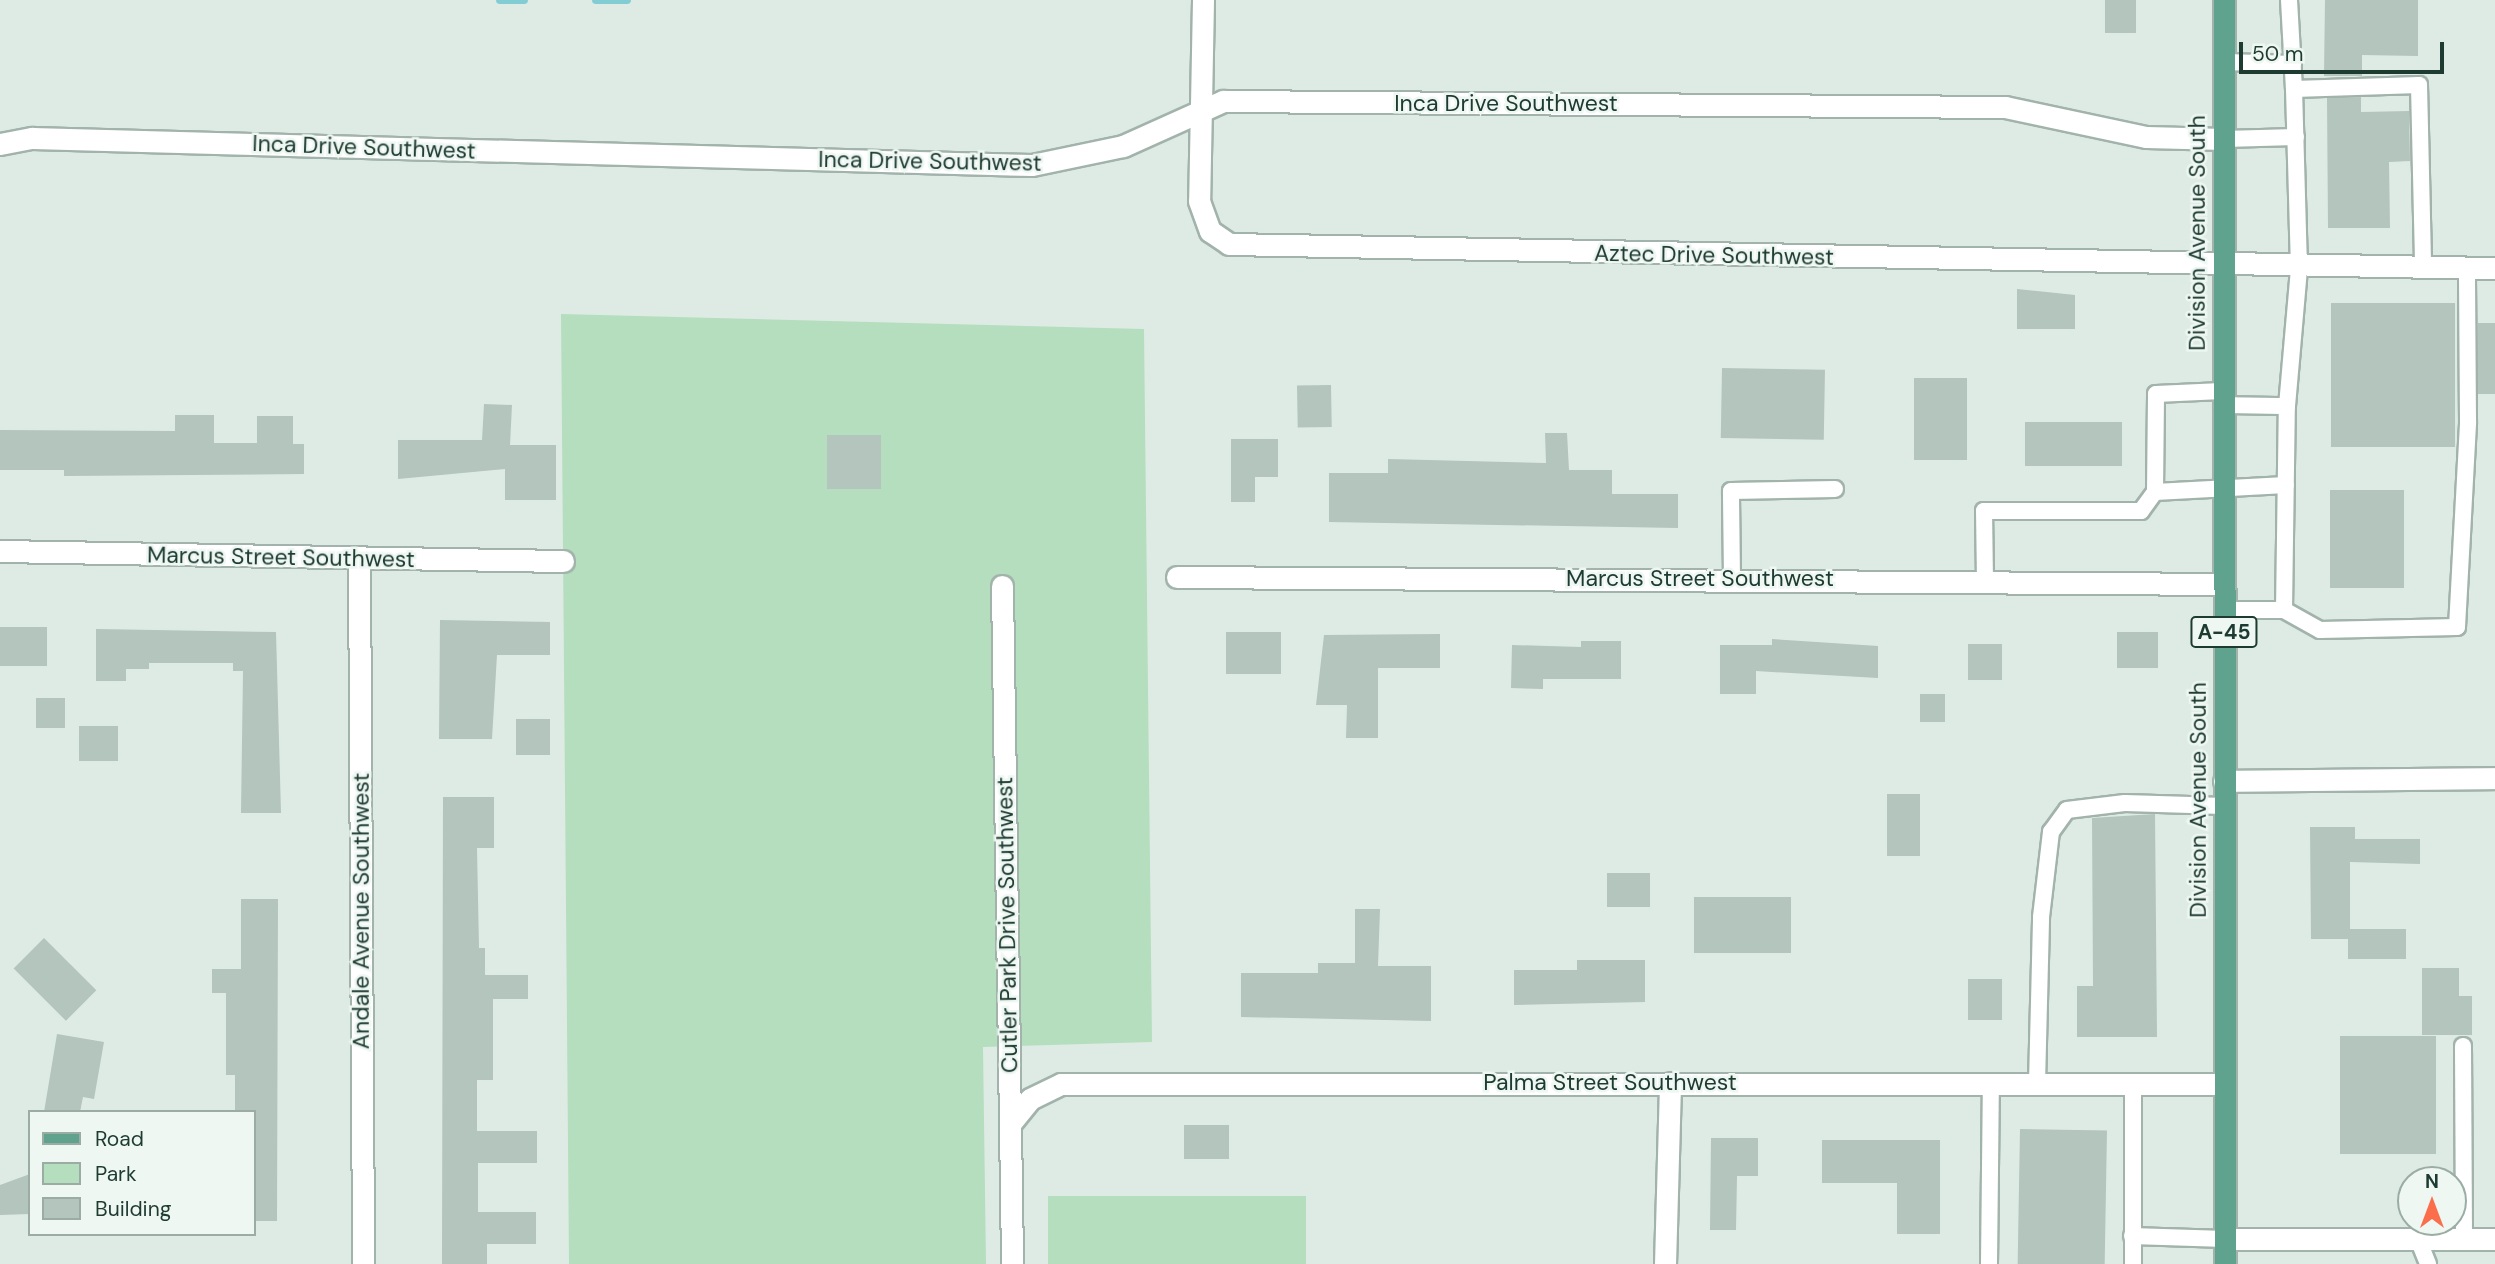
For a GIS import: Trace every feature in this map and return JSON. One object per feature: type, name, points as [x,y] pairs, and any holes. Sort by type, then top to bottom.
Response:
[{"type":"main road","name":"Division Avenue South","points":[[2224,0],[2222,398],[2225,1264]]},
{"type":"street","points":[[1198,108],[1203,0]]},
{"type":"street","name":"Inca Drive Southwest","points":[[0,144],[32,138],[1031,165],[1114,149],[1198,108],[1223,101],[2005,107],[2146,137],[2224,139]]},
{"type":"street","name":"Aztec Drive Southwest","points":[[1198,108],[1199,201],[1209,231],[1229,244],[1291,248],[2223,264],[2299,268],[2495,268]]},
{"type":"street","name":"Marcus Street Southwest","points":[[0,551],[563,561]]},
{"type":"street","name":"Andale Avenue Southwest","points":[[359,559],[363,1264]]},
{"type":"street","name":"Marcus Street Southwest","points":[[1177,577],[1732,578],[2223,584]]},
{"type":"street","name":"Cutler Park Drive Southwest","points":[[1002,586],[1012,1264]]},
{"type":"street","points":[[2224,780],[2495,779]]},
{"type":"street","points":[[1665,1264],[1670,1083]]},
{"type":"street","name":"Palma Street Southwest","points":[[1010,1124],[1030,1099],[1061,1084],[2225,1084]]},
{"type":"street","points":[[2225,1239],[2495,1239]]},
{"type":"lane","points":[[2284,610],[2287,406],[2299,268],[2289,0]]},
{"type":"lane","points":[[2224,62],[2293,64]]},
{"type":"lane","points":[[2294,89],[2419,85],[2423,268]]},
{"type":"lane","points":[[2224,139],[2295,137]]},
{"type":"lane","points":[[2224,610],[2284,610],[2320,630],[2457,626],[2468,421],[2468,268]]},
{"type":"lane","points":[[1985,581],[1984,511],[2141,511],[2155,492],[2156,394],[2287,406]]},
{"type":"lane","points":[[2155,492],[2223,486],[2286,485]]},
{"type":"lane","points":[[1732,578],[1731,491],[1835,489]]},
{"type":"lane","points":[[2037,1084],[2041,917],[2051,832],[2067,810],[2125,803],[2224,806]]},
{"type":"lane","points":[[2463,1046],[2464,1239]]},
{"type":"lane","points":[[1989,1264],[1992,1083]]},
{"type":"lane","points":[[2133,1084],[2133,1264]]},
{"type":"lane","points":[[2132,1236],[2225,1239]]},
{"type":"lane","points":[[2417,1239],[2428,1264]]},
{"type":"green space","points":[[561,314],[1144,329],[1152,1042],[983,1047],[986,1264],[569,1264]]},
{"type":"green space","points":[[1048,1196],[1306,1196],[1306,1264],[1048,1264]]},
{"type":"building","points":[[2105,0],[2136,0],[2136,33],[2105,33]]},
{"type":"building","points":[[2325,0],[2418,0],[2418,56],[2362,55],[2362,76],[2324,76]]},
{"type":"building","points":[[2361,97],[2361,112],[2409,111],[2410,161],[2389,162],[2390,228],[2328,228],[2327,98]]},
{"type":"building","points":[[2017,289],[2075,295],[2075,329],[2017,329]]},
{"type":"building","points":[[2331,303],[2455,303],[2455,447],[2331,447]]},
{"type":"building","points":[[2478,323],[2495,323],[2495,394],[2478,394]]},
{"type":"building","points":[[1722,368],[1825,370],[1824,440],[1721,438]]},
{"type":"building","points":[[1914,378],[1967,378],[1967,460],[1914,460]]},
{"type":"building","points":[[1331,385],[1332,427],[1298,428],[1297,386]]},
{"type":"building","points":[[484,404],[512,405],[510,445],[556,445],[556,500],[505,500],[505,469],[398,479],[398,440],[482,440]]},
{"type":"building","points":[[175,415],[214,415],[214,443],[257,443],[257,416],[293,416],[293,444],[304,444],[304,474],[64,476],[64,470],[0,470],[0,430],[175,431]]},
{"type":"building","points":[[2025,422],[2122,422],[2122,466],[2025,466]]},
{"type":"building","points":[[1545,433],[1567,433],[1569,470],[1612,470],[1612,494],[1678,494],[1678,528],[1329,522],[1329,473],[1388,473],[1388,459],[1546,463]]},
{"type":"building","points":[[827,435],[881,435],[881,489],[827,489]]},
{"type":"building","points":[[1231,439],[1278,439],[1278,477],[1255,477],[1255,502],[1231,502]]},
{"type":"building","points":[[2330,490],[2404,490],[2404,588],[2330,588]]},
{"type":"building","points":[[440,620],[550,622],[550,655],[497,655],[492,739],[439,739]]},
{"type":"building","points":[[0,627],[47,627],[47,666],[0,666]]},
{"type":"building","points":[[96,629],[276,632],[281,813],[241,813],[243,671],[233,671],[233,663],[149,663],[149,669],[126,669],[126,681],[96,681]]},
{"type":"building","points":[[1226,632],[1281,632],[1281,674],[1226,674]]},
{"type":"building","points":[[2117,632],[2158,632],[2158,668],[2117,668]]},
{"type":"building","points":[[1440,634],[1440,668],[1378,668],[1378,738],[1346,738],[1347,705],[1316,705],[1324,635]]},
{"type":"building","points":[[1772,639],[1878,646],[1878,678],[1756,671],[1756,694],[1720,694],[1720,645],[1772,645]]},
{"type":"building","points":[[1581,641],[1621,641],[1621,679],[1543,679],[1543,689],[1511,688],[1512,645],[1581,647]]},
{"type":"building","points":[[1968,644],[2002,644],[2002,680],[1968,680]]},
{"type":"building","points":[[1920,694],[1945,694],[1945,722],[1920,722]]},
{"type":"building","points":[[36,698],[65,698],[65,728],[36,728]]},
{"type":"building","points":[[516,719],[550,719],[550,755],[516,755]]},
{"type":"building","points":[[79,726],[118,726],[118,761],[79,761]]},
{"type":"building","points":[[1887,794],[1920,794],[1920,856],[1887,856]]},
{"type":"building","points":[[443,797],[494,797],[494,848],[477,848],[479,948],[485,948],[485,975],[528,975],[528,999],[493,999],[493,1080],[477,1080],[477,1131],[537,1131],[537,1163],[478,1163],[478,1212],[536,1212],[536,1244],[487,1244],[487,1264],[442,1264]]},
{"type":"building","points":[[2155,814],[2157,1037],[2077,1037],[2077,986],[2093,986],[2092,818]]},
{"type":"building","points":[[2310,827],[2355,827],[2355,839],[2420,839],[2420,864],[2350,862],[2350,929],[2406,929],[2406,959],[2348,959],[2348,939],[2311,939]]},
{"type":"building","points":[[1607,873],[1650,873],[1650,907],[1607,907]]},
{"type":"building","points":[[1694,897],[1791,897],[1791,953],[1694,953]]},
{"type":"building","points":[[241,899],[278,899],[277,1221],[256,1221],[256,1110],[235,1110],[235,1075],[226,1075],[226,993],[212,993],[212,969],[241,969]]},
{"type":"building","points":[[1355,909],[1380,909],[1378,966],[1431,966],[1431,1021],[1241,1017],[1241,973],[1318,973],[1318,963],[1355,963]]},
{"type":"building","points":[[44,938],[96,990],[66,1021],[14,968]]},
{"type":"building","points":[[1577,960],[1645,960],[1645,1002],[1514,1005],[1514,970],[1577,970]]},
{"type":"building","points":[[2422,968],[2459,968],[2459,996],[2472,996],[2472,1035],[2422,1035]]},
{"type":"building","points":[[1968,979],[2002,979],[2002,1020],[1968,1020]]},
{"type":"building","points":[[57,1034],[104,1042],[94,1099],[83,1097],[80,1110],[44,1110]]},
{"type":"building","points":[[2340,1036],[2436,1036],[2436,1154],[2340,1154]]},
{"type":"building","points":[[1184,1125],[1229,1125],[1229,1159],[1184,1159]]},
{"type":"building","points":[[2020,1129],[2107,1131],[2105,1264],[2018,1264]]},
{"type":"building","points":[[1711,1138],[1758,1138],[1758,1176],[1737,1176],[1736,1230],[1710,1230]]},
{"type":"building","points":[[1822,1140],[1940,1140],[1940,1234],[1897,1234],[1897,1183],[1822,1183]]},
{"type":"building","points":[[28,1175],[28,1214],[0,1215],[0,1185]]},
{"type":"waterway","points":[[500,0],[524,0]]},
{"type":"waterway","points":[[596,0],[627,0]]}]
